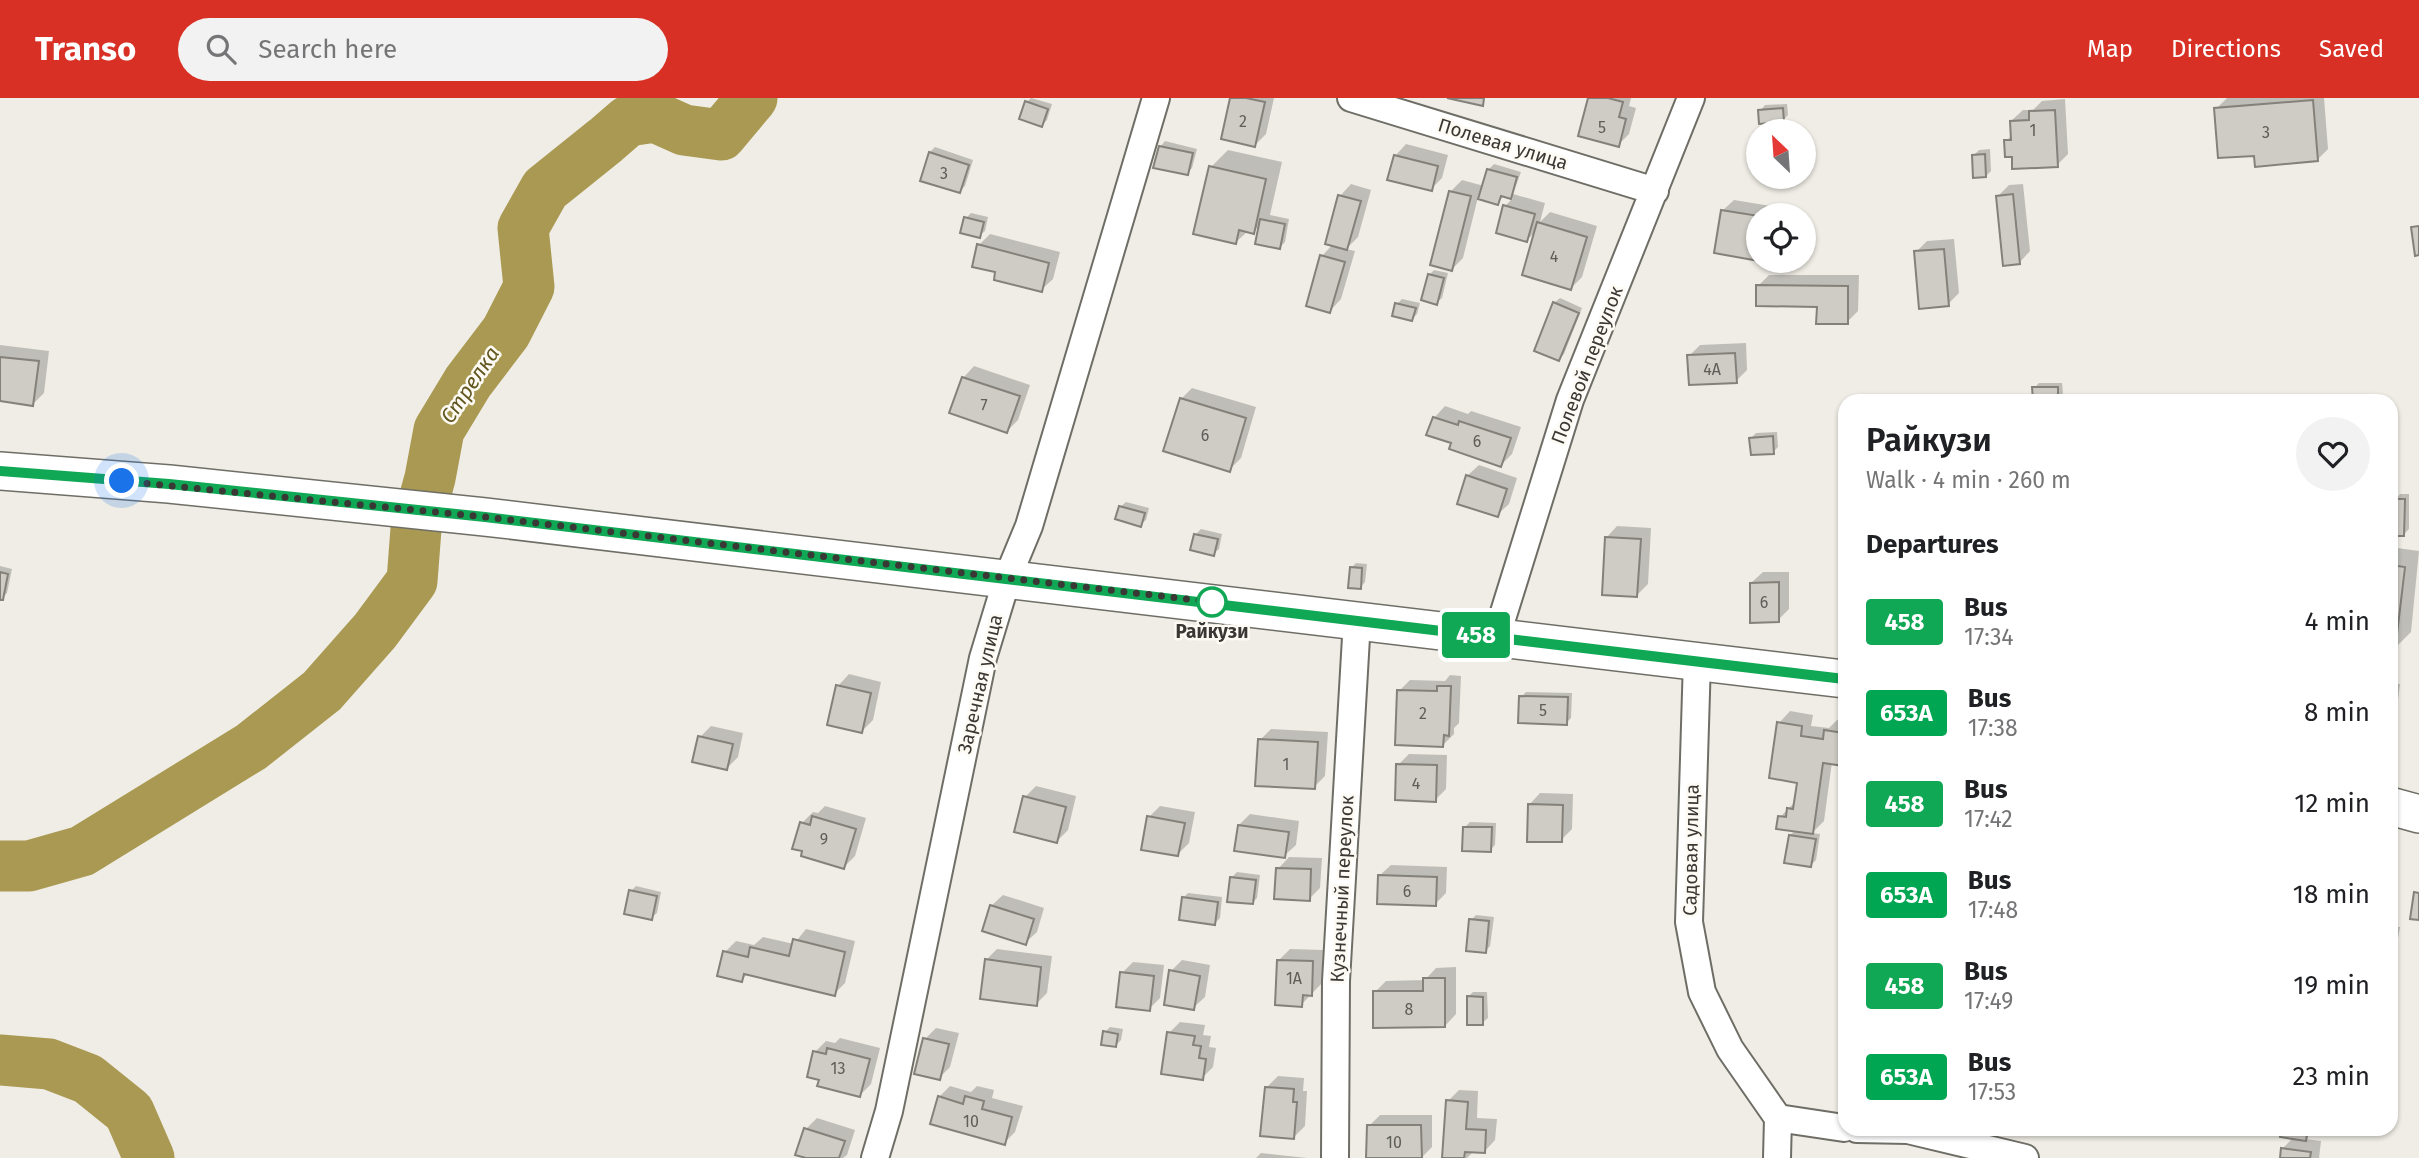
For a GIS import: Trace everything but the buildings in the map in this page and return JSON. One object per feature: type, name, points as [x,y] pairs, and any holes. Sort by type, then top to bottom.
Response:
[{"type":"main road","points":[[0,471],[169,484],[485,517],[1838,678]]},
{"type":"main road","points":[[2398,808],[2419,814]]},
{"type":"street","name":"Заречная улица","points":[[875,1158],[889,1111],[983,658],[1007,579],[1029,526],[1156,98]]},
{"type":"street","name":"Полевая улица","points":[[1351,98],[1655,191]]},
{"type":"street","name":"Полевой переулок","points":[[1496,638],[1570,400],[1691,98]]},
{"type":"street","name":"Кузнечный переулок","points":[[1335,1158],[1336,981],[1357,620]]},
{"type":"street","name":"Садовая улица","points":[[1697,660],[1689,922],[1702,992],[1730,1049],[1778,1118]]},
{"type":"street","points":[[1777,1158],[1778,1118],[1838,1127]]},
{"type":"street","points":[[1933,1136],[2025,1158]]},
{"type":"waterway","name":"Стрелка","points":[[0,866],[29,866],[82,851],[251,747],[322,691],[375,631],[412,581],[416,529],[439,430],[468,382],[506,332],[529,287],[523,228],[545,189],[628,121],[655,117],[684,130],[721,135],[752,98]]},
{"type":"waterway","name":"Стрелка","points":[[0,1060],[49,1064],[88,1079],[129,1112],[149,1158]]},
{"type":"bus line","name":"458","points":[[0,471],[169,484],[485,517],[1838,678]]},
{"type":"place","name":"Райкузи","points":[[1212,602]]},
{"type":"route","points":[[122,481],[485,517],[1212,602]]}]
